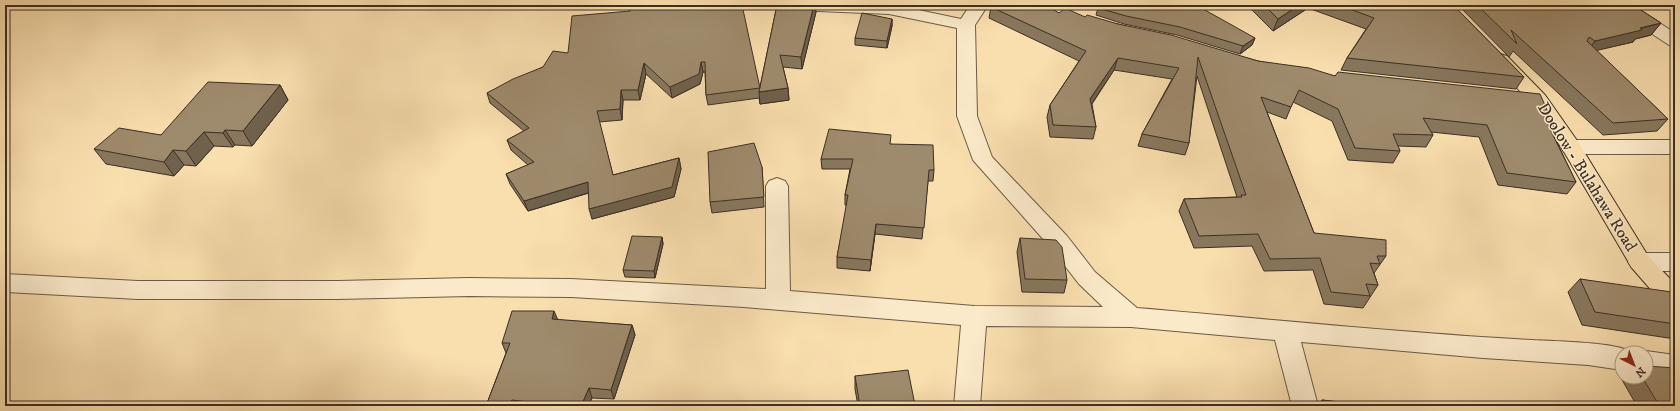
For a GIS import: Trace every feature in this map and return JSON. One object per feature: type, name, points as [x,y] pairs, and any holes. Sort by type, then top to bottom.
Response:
[{"type":"main road","name":"Doolow - Bulahawa Road","points":[[1485,45],[1538,100],[1570,147],[1640,262],[1675,300]]},
{"type":"street","points":[[794,5],[889,9],[966,25]]},
{"type":"street","points":[[979,5],[966,25],[967,116],[983,160],[1059,242],[1087,278],[1131,317]]},
{"type":"street","points":[[1620,5],[1675,41]]},
{"type":"street","points":[[1515,97],[1538,100]]},
{"type":"street","points":[[1570,147],[1675,147]]},
{"type":"street","points":[[777,186],[778,300]]},
{"type":"street","points":[[1640,262],[1675,262]]},
{"type":"street","points":[[5,283],[146,290],[338,290],[468,287],[571,288],[778,300],[974,316],[1131,317],[1286,332],[1482,348],[1588,354],[1614,358]]},
{"type":"street","points":[[966,406],[970,382],[974,316]]},
{"type":"street","points":[[1286,332],[1305,406]]},
{"type":"street","points":[[1654,363],[1675,366]]},
{"type":"building","points":[[702,5],[742,5],[760,88],[706,95],[705,62],[701,62],[699,74],[670,87],[644,63],[638,90],[621,90],[620,109],[597,111],[613,175],[679,158],[672,187],[589,209],[588,182],[524,201],[506,174],[534,162],[507,140],[529,128],[487,93],[513,79],[543,67],[553,51],[568,53],[572,16],[630,11],[631,7],[701,9]]},
{"type":"building","points":[[777,5],[814,5],[801,57],[780,55],[788,88],[759,92]]},
{"type":"building","points":[[994,5],[1046,5],[1059,13],[1065,8],[1085,17],[1087,15],[1118,24],[1171,35],[1258,61],[1309,68],[1335,76],[1338,72],[1540,94],[1554,126],[1548,125],[1576,182],[1507,173],[1487,125],[1423,118],[1433,135],[1393,134],[1400,151],[1355,148],[1338,109],[1299,90],[1291,107],[1261,97],[1314,233],[1386,240],[1386,256],[1377,256],[1380,264],[1370,263],[1378,285],[1366,284],[1370,296],[1331,292],[1320,258],[1270,259],[1258,234],[1199,236],[1184,199],[1242,197],[1241,195],[1246,195],[1198,57],[1189,143],[1142,134],[1179,68],[1118,58],[1090,99],[1096,127],[1053,125],[1050,105],[1086,51],[991,7]]},
{"type":"building","points":[[1101,5],[1196,5],[1255,38],[1243,46],[1180,27],[1126,16],[1098,8]]},
{"type":"building","points":[[1264,5],[1299,5],[1278,19]]},
{"type":"building","points":[[1339,5],[1453,5],[1524,77],[1347,58],[1374,18]]},
{"type":"building","points":[[1477,5],[1633,5],[1661,23],[1640,28],[1642,30],[1595,41],[1589,37],[1587,41],[1668,119],[1613,123],[1511,30],[1517,44]]},
{"type":"building","points":[[862,13],[892,19],[887,41],[855,38]]},
{"type":"building","points":[[208,82],[280,85],[243,131],[225,130],[223,133],[204,132],[186,151],[173,150],[164,162],[94,149],[119,128],[161,135]]},
{"type":"building","points":[[829,129],[891,135],[890,144],[933,145],[934,170],[929,170],[924,228],[876,224],[871,260],[837,257],[848,195],[845,195],[853,159],[821,159]]},
{"type":"building","points":[[754,143],[762,167],[764,197],[710,202],[708,152]]},
{"type":"building","points":[[632,236],[662,237],[654,271],[623,270]]},
{"type":"building","points":[[1020,238],[1056,240],[1062,247],[1067,280],[1025,279]]},
{"type":"building","points":[[1580,279],[1672,292],[1675,298],[1675,324],[1595,312]]},
{"type":"building","points":[[512,311],[554,311],[552,319],[632,325],[611,390],[589,388],[581,406],[561,406],[512,400],[508,406],[486,406],[510,343],[502,343]]},
{"type":"building","points":[[1654,367],[1675,368],[1675,406],[1659,405],[1647,385],[1654,385]]},
{"type":"building","points":[[908,370],[915,405],[860,406],[855,376]]},
{"type":"building","points":[[1322,400],[1373,406],[1323,406]]}]
